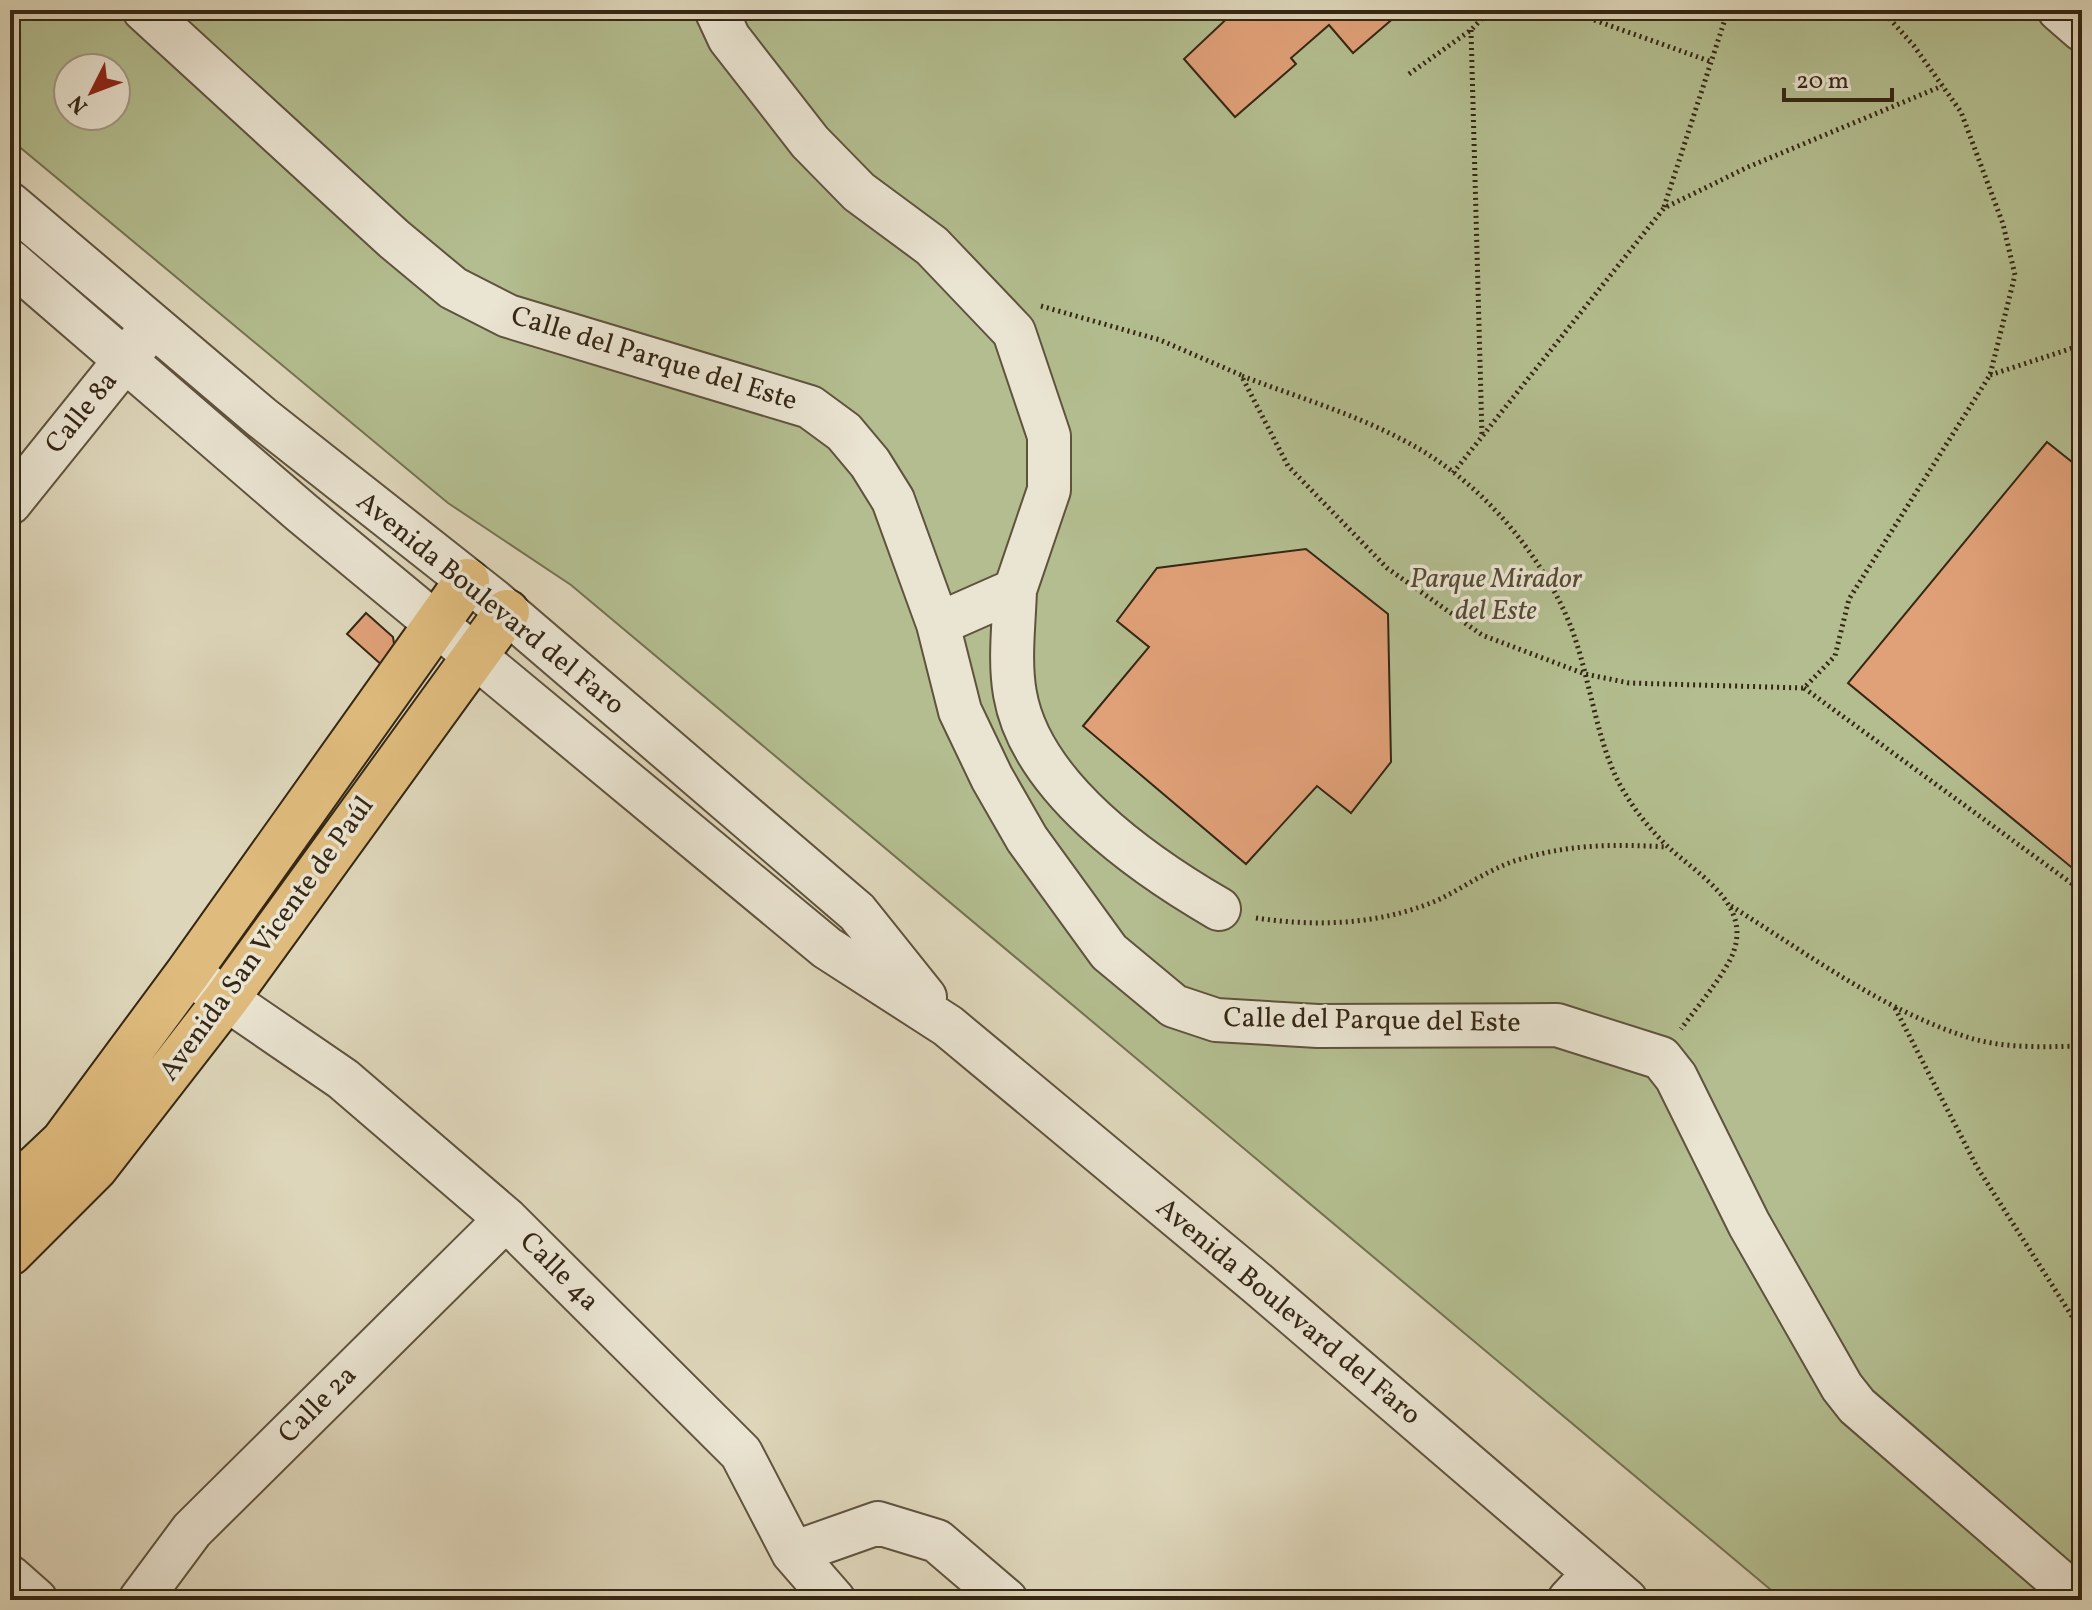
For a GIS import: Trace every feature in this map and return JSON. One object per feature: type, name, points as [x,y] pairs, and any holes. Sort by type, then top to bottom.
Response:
[{"type":"main road","name":"Avenida San Vicente de Paúl","points":[[10,1192],[63,1142],[188,973],[467,581]]},
{"type":"main road","name":"Avenida San Vicente de Paúl","points":[[10,1253],[95,1168],[227,998],[507,612]]},
{"type":"street","name":"Calle del Parque del Este","points":[[144,10],[394,239],[453,288],[508,316],[810,407],[844,432],[870,463],[893,500],[938,624],[960,711],[992,778],[1027,839],[1109,952],[1174,1006],[1216,1020],[1318,1026],[1557,1025],[1661,1058]]},
{"type":"street","points":[[716,10],[729,38],[810,142],[859,192],[932,246],[1014,332],[1049,436],[1049,490],[1015,590],[1012,649],[1015,695],[1029,737],[1060,783],[1094,819],[1158,874],[1219,909]]},
{"type":"street","points":[[2059,10],[2082,30]]},
{"type":"street","name":"Avenida Boulevard del Faro","points":[[10,204],[261,417],[507,612],[857,912],[948,1026]]},
{"type":"street","name":"Avenida Boulevard del Faro","points":[[10,261],[435,623],[827,948],[948,1026],[1258,1284],[1582,1587],[1626,1600]]},
{"type":"street","name":"Calle 8a","points":[[10,503],[154,325]]},
{"type":"street","points":[[938,624],[1015,590]]},
{"type":"street","name":"Calle 4a","points":[[188,973],[343,1079],[506,1219],[741,1453],[793,1553],[834,1600]]},
{"type":"street","points":[[1661,1058],[1676,1077],[1749,1224],[1850,1396],[2081,1600]]},
{"type":"street","name":"Calle 2a","points":[[140,1600],[192,1530],[506,1219]]},
{"type":"street","points":[[793,1553],[878,1523],[937,1541],[1006,1600]]},
{"type":"street","points":[[10,1577],[36,1600]]},
{"type":"path","points":[[1409,74],[1471,30],[1490,10]]},
{"type":"path","points":[[1566,10],[1712,62]]},
{"type":"path","points":[[1453,473],[1664,208],[1728,10]]},
{"type":"path","points":[[1804,688],[1835,656],[1849,599],[1990,375],[2015,275],[2003,224],[1961,112],[1914,46],[1882,10]]},
{"type":"path","points":[[1471,30],[1482,436]]},
{"type":"path","points":[[1664,208],[1748,167],[1942,86]]},
{"type":"path","points":[[1038,305],[1160,340],[1241,375],[1359,419],[1403,439],[1453,473],[1499,512],[1539,568],[1566,616],[1617,779],[1637,815],[1668,847],[1711,880],[1730,906],[1894,1007],[1962,1036],[2023,1047],[2082,1046]]},
{"type":"path","points":[[1990,375],[2082,345]]},
{"type":"path","points":[[1241,375],[1288,466],[1387,568],[1482,635],[1585,674],[1629,683],[1804,688],[2082,891]]},
{"type":"path","points":[[1219,909],[1308,925],[1370,920],[1435,901],[1519,859],[1600,843],[1668,847]]},
{"type":"path","points":[[1661,1058],[1730,960],[1737,938],[1730,906]]},
{"type":"path","points":[[1894,1007],[1977,1167],[2082,1332]]},
{"type":"green space","name":"Parque Mirador del Este","points":[[10,10],[2082,10],[2082,1600],[1783,1600],[571,585],[448,503],[10,139]]},
{"type":"building","points":[[1236,10],[1403,10],[1353,53],[1329,25],[1291,58],[1296,64],[1235,117],[1184,59]]},
{"type":"building","points":[[2047,442],[2082,470],[2082,876],[1848,683]]},
{"type":"building","points":[[1306,549],[1388,614],[1391,762],[1351,813],[1317,786],[1246,864],[1083,726],[1149,647],[1117,621],[1157,568]]},
{"type":"building","points":[[366,613],[393,637],[395,650],[384,667],[347,634]]}]
